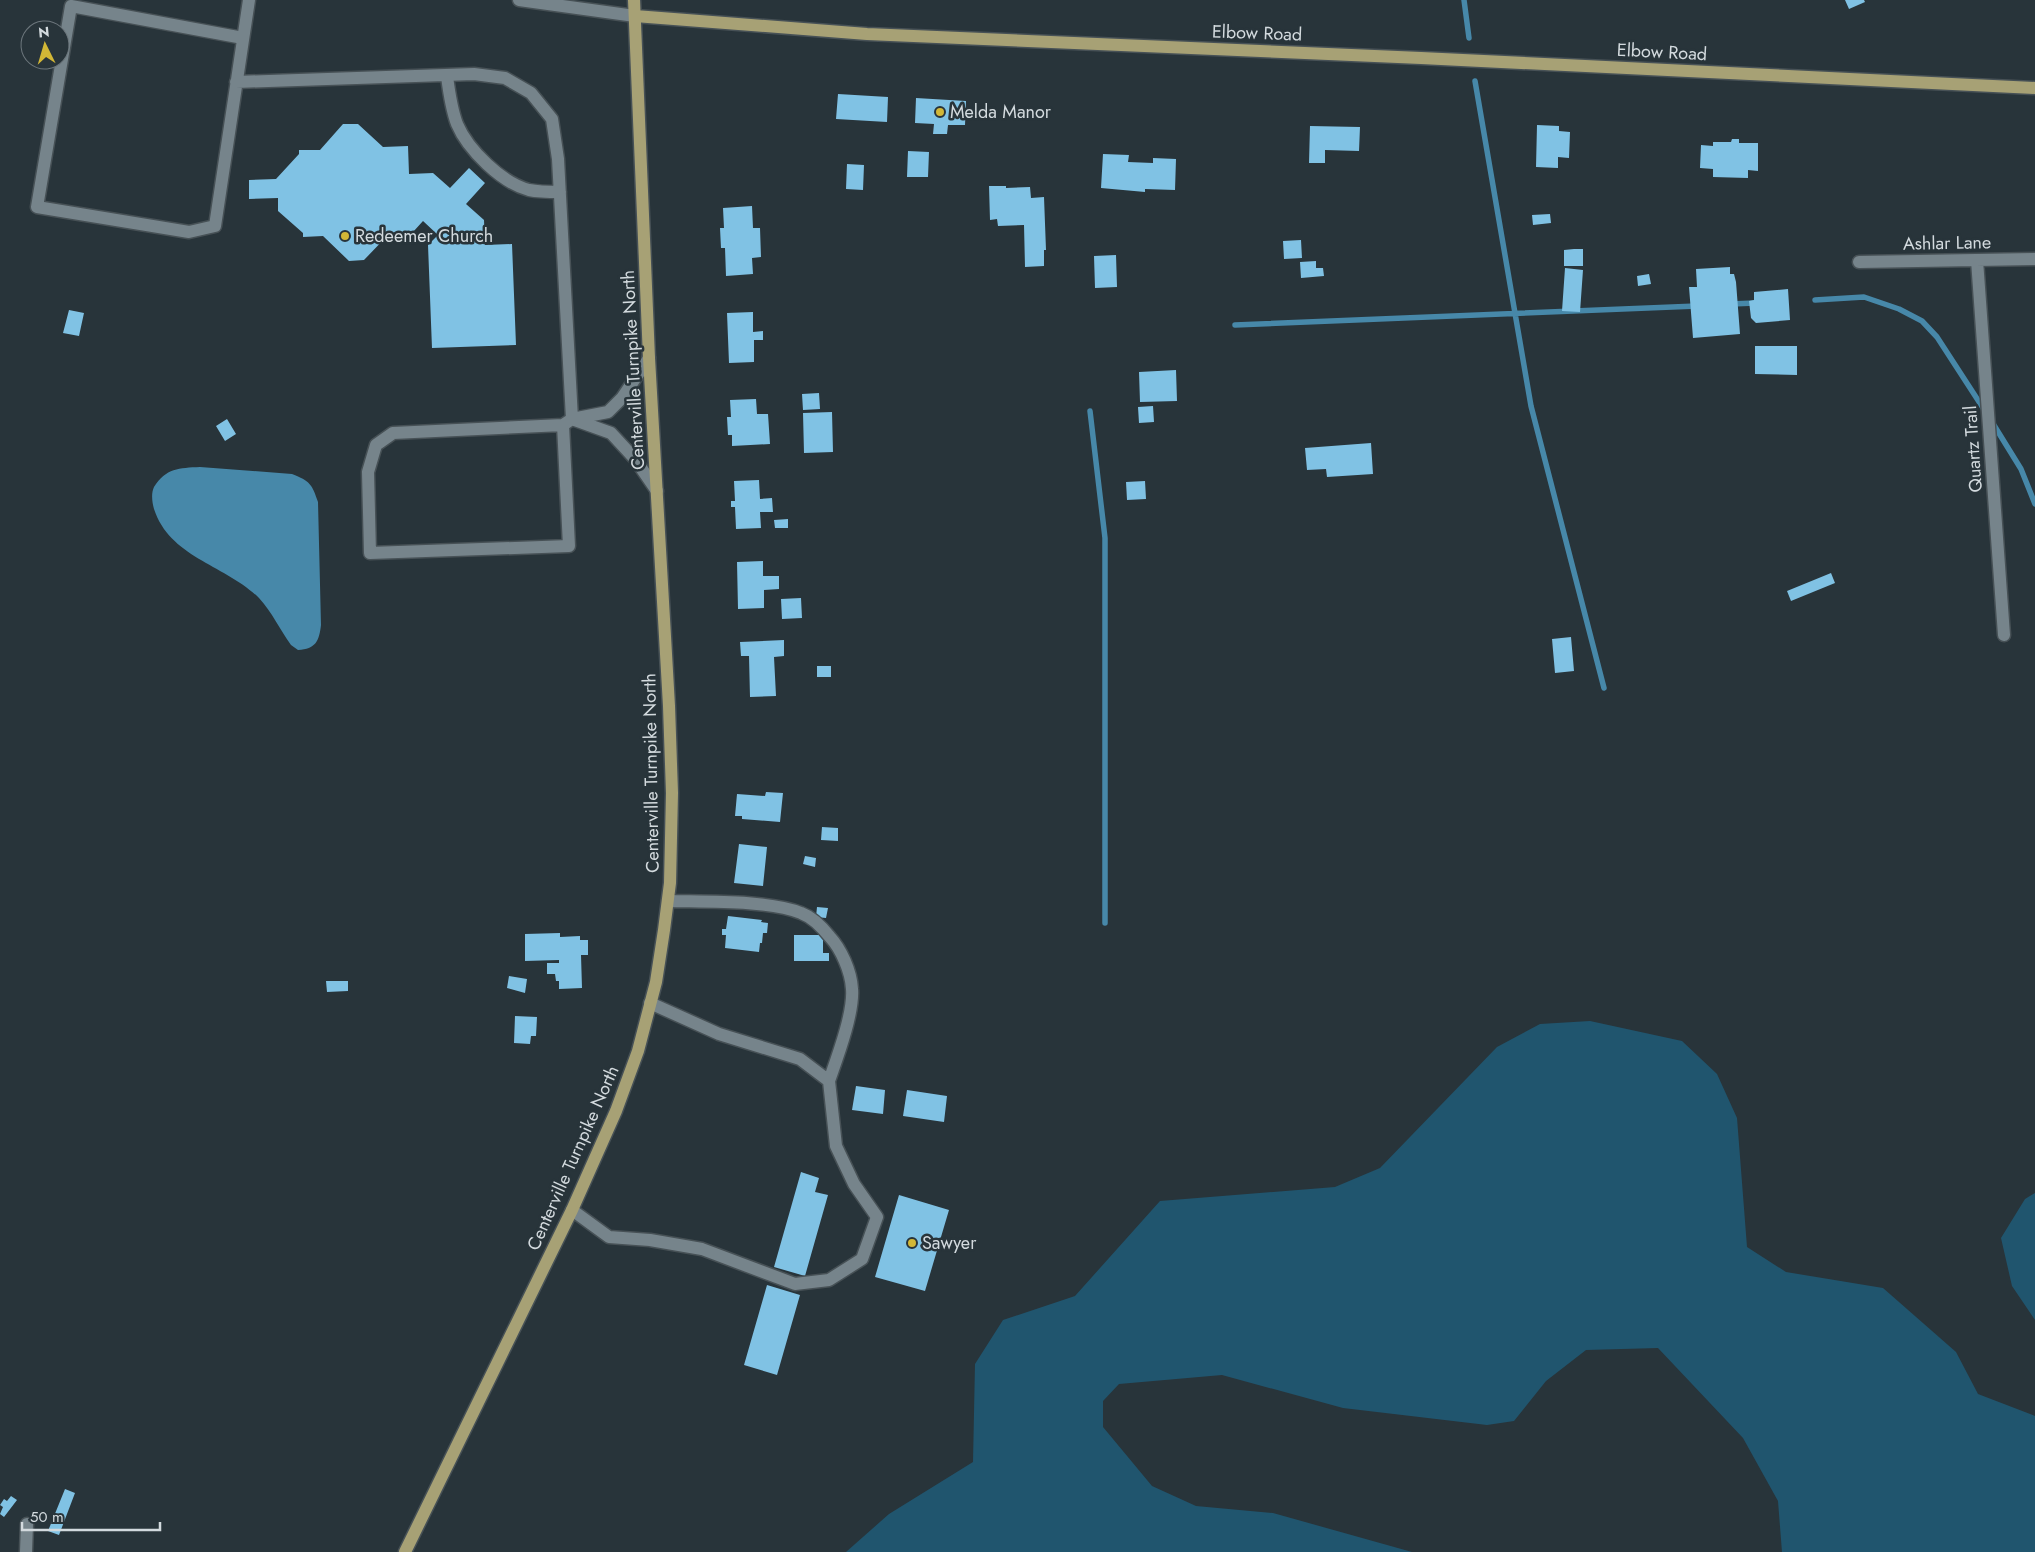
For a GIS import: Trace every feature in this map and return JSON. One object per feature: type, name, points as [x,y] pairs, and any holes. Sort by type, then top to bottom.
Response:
[{"type":"main road","name":"Centerville Turnpike North","points":[[405,1552],[572,1210],[616,1111],[638,1051],[656,982],[668,901],[672,793],[649,358],[634,0]]},
{"type":"main road","name":"Elbow Road","points":[[635,16],[867,34],[2035,88]]},
{"type":"main road","name":"Elbow Road","points":[[1995,85],[2035,80]]},
{"type":"street","points":[[243,38],[71,6],[37,207],[190,232],[215,226],[249,0]]},
{"type":"street","name":"Elbow Road","points":[[519,0],[635,16]]},
{"type":"street","points":[[236,82],[474,74],[505,78],[531,93],[552,119],[558,159],[560,192],[568,422],[569,546],[370,553],[368,472],[376,445],[393,434],[568,422],[608,412],[622,398],[649,358]]},
{"type":"street","points":[[447,76],[450,103],[458,126],[474,151],[499,174],[529,190],[560,192]]},
{"type":"street","name":"Ashlar Lane","points":[[1859,262],[2035,259]]},
{"type":"street","name":"Quartz Trail","points":[[1977,260],[2004,635]]},
{"type":"street","points":[[568,422],[611,433],[635,459],[657,491]]},
{"type":"street","points":[[572,1210],[609,1237],[650,1240],[702,1249],[795,1284],[829,1280],[862,1259],[877,1217],[854,1184],[836,1146],[829,1081],[841,1046],[852,989],[848,970],[837,945],[821,926],[802,913],[782,908],[732,903],[668,901]]},
{"type":"street","points":[[650,1003],[719,1034],[800,1059],[829,1081]]},
{"type":"street","points":[[26,1552],[27,1524]]},
{"type":"shaded area","points":[[200,467],[292,474],[307,481],[312,487],[318,502],[321,625],[318,640],[313,646],[298,650],[291,645],[259,598],[231,577],[186,550],[162,526],[153,506],[152,495],[154,487],[163,476],[174,470]]},
{"type":"shaded area","points":[[1590,1021],[1682,1041],[1717,1074],[1737,1118],[1747,1247],[1786,1272],[1883,1288],[1956,1352],[1978,1394],[2035,1416],[2035,1552],[1782,1552],[1778,1501],[1743,1438],[1658,1348],[1586,1350],[1546,1381],[1514,1421],[1487,1425],[1343,1408],[1222,1375],[1119,1384],[1103,1401],[1103,1427],[1152,1486],[1196,1506],[1273,1513],[1412,1552],[846,1552],[889,1514],[973,1462],[975,1364],[1003,1320],[1075,1296],[1160,1201],[1335,1187],[1380,1168],[1497,1047],[1540,1024]]},
{"type":"shaded area","points":[[2035,1193],[2035,1320],[2012,1286],[2001,1238],[2025,1199]]},
{"type":"building","points":[[1845,0],[1864,0],[1865,2],[1849,9]]},
{"type":"building","points":[[838,94],[888,97],[887,122],[836,119]]},
{"type":"building","name":"Melda Manor","points":[[916,98],[966,101],[965,125],[948,125],[947,134],[933,134],[934,124],[915,123]]},
{"type":"building","name":"Redeemer Church","points":[[343,124],[358,124],[383,147],[408,146],[409,174],[433,173],[450,188],[469,168],[485,183],[466,204],[484,220],[485,245],[512,244],[516,345],[432,348],[428,245],[438,235],[423,221],[413,232],[390,233],[364,260],[349,261],[323,236],[303,237],[303,233],[278,211],[278,198],[249,199],[249,180],[276,179],[299,154],[299,150],[320,150]]},
{"type":"building","points":[[1537,125],[1559,126],[1559,131],[1570,132],[1569,158],[1558,157],[1558,168],[1536,167]]},
{"type":"building","points":[[1310,126],[1360,127],[1359,151],[1325,150],[1325,163],[1309,163]]},
{"type":"building","points":[[1732,139],[1739,139],[1739,143],[1758,143],[1758,171],[1748,170],[1748,178],[1713,177],[1713,169],[1700,168],[1701,145],[1713,146],[1713,142],[1731,142]]},
{"type":"building","points":[[908,151],[929,152],[928,177],[907,177]]},
{"type":"building","points":[[1103,154],[1129,155],[1128,162],[1153,163],[1153,158],[1176,159],[1175,190],[1145,189],[1145,192],[1101,188]]},
{"type":"building","points":[[847,164],[864,165],[863,190],[846,189]]},
{"type":"building","points":[[989,186],[1006,186],[1006,188],[1030,187],[1031,198],[1044,197],[1046,250],[1044,250],[1044,266],[1025,267],[1024,225],[998,226],[997,219],[990,220]]},
{"type":"building","points":[[752,206],[753,228],[760,228],[761,257],[752,258],[753,274],[726,276],[725,248],[721,248],[720,228],[724,228],[723,208]]},
{"type":"building","points":[[1550,214],[1551,223],[1533,225],[1532,215]]},
{"type":"building","points":[[1301,240],[1302,258],[1284,259],[1283,241]]},
{"type":"building","points":[[1583,249],[1583,266],[1564,266],[1564,250]]},
{"type":"building","points":[[1116,255],[1117,287],[1095,288],[1094,256]]},
{"type":"building","points":[[1316,261],[1316,268],[1323,268],[1324,276],[1301,278],[1300,262]]},
{"type":"building","points":[[1730,267],[1730,274],[1734,274],[1736,282],[1740,334],[1693,338],[1689,287],[1697,287],[1696,269]]},
{"type":"building","points":[[1565,268],[1583,270],[1580,312],[1562,311]]},
{"type":"building","points":[[1649,274],[1651,284],[1638,286],[1637,276]]},
{"type":"building","points":[[1788,289],[1790,320],[1756,323],[1751,318],[1749,301],[1754,300],[1754,292]]},
{"type":"building","points":[[69,310],[84,313],[79,336],[63,333]]},
{"type":"building","points":[[753,312],[753,332],[763,331],[763,340],[754,340],[754,362],[729,363],[727,313]]},
{"type":"building","points":[[1755,346],[1797,346],[1797,375],[1755,374]]},
{"type":"building","points":[[1176,370],[1177,401],[1140,402],[1139,372]]},
{"type":"building","points":[[819,393],[820,409],[803,410],[802,394]]},
{"type":"building","points":[[756,399],[757,414],[768,414],[770,444],[732,446],[732,435],[728,435],[727,417],[731,417],[730,400]]},
{"type":"building","points":[[1153,406],[1154,422],[1139,423],[1138,407]]},
{"type":"building","points":[[832,412],[833,452],[804,453],[803,413]]},
{"type":"building","points":[[227,419],[236,434],[225,441],[216,426]]},
{"type":"building","points":[[1371,443],[1373,474],[1327,477],[1326,469],[1307,470],[1305,448]]},
{"type":"building","points":[[759,480],[760,499],[772,498],[773,512],[760,512],[761,528],[736,529],[735,507],[731,507],[731,501],[735,501],[734,481]]},
{"type":"building","points":[[1145,481],[1146,499],[1127,500],[1126,482]]},
{"type":"building","points":[[788,519],[788,528],[775,528],[774,520]]},
{"type":"building","points":[[763,561],[763,576],[779,576],[779,589],[764,590],[764,608],[738,609],[737,562]]},
{"type":"building","points":[[1831,573],[1835,583],[1791,601],[1787,591]]},
{"type":"building","points":[[801,598],[802,618],[782,619],[781,599]]},
{"type":"building","points":[[1571,637],[1574,671],[1555,673],[1552,639]]},
{"type":"building","points":[[784,640],[784,656],[774,657],[776,696],[750,697],[749,656],[741,656],[740,642]]},
{"type":"building","points":[[817,666],[831,666],[831,677],[817,677]]},
{"type":"building","points":[[766,792],[783,793],[780,822],[742,819],[742,816],[735,816],[737,794],[765,796]]},
{"type":"building","points":[[822,827],[838,828],[838,841],[821,840]]},
{"type":"building","points":[[739,844],[767,847],[763,886],[734,883]]},
{"type":"building","points":[[805,856],[816,858],[815,867],[803,864]]},
{"type":"building","points":[[817,907],[828,908],[826,918],[816,917]]},
{"type":"building","points":[[728,916],[762,920],[761,922],[768,923],[767,933],[763,933],[759,952],[725,948],[726,935],[722,935],[722,929],[726,929]]},
{"type":"building","points":[[560,933],[560,937],[580,936],[580,940],[588,940],[588,955],[581,955],[582,988],[559,989],[559,981],[556,981],[555,974],[547,974],[547,963],[559,963],[559,960],[525,961],[525,934]]},
{"type":"building","points":[[794,935],[823,935],[823,953],[829,953],[829,961],[794,961]]},
{"type":"building","points":[[509,976],[527,979],[525,993],[507,988]]},
{"type":"building","points":[[326,981],[348,981],[348,991],[327,992]]},
{"type":"building","points":[[515,1016],[537,1017],[536,1036],[531,1036],[530,1044],[514,1043]]},
{"type":"building","points":[[856,1086],[885,1090],[883,1114],[852,1110]]},
{"type":"building","points":[[907,1090],[947,1096],[944,1122],[903,1116]]},
{"type":"building","points":[[801,1172],[819,1178],[815,1192],[828,1195],[805,1276],[774,1267]]},
{"type":"building","name":"Sawyer","points":[[899,1195],[949,1210],[925,1291],[875,1277]]},
{"type":"building","points":[[767,1285],[800,1295],[777,1375],[744,1365]]},
{"type":"building","points":[[65,1489],[75,1493],[59,1535],[48,1531]]},
{"type":"building","points":[[11,1496],[17,1500],[4,1517],[0,1514],[3,1507],[0,1505],[4,1499],[7,1501]]},
{"type":"waterway","points":[[1464,0],[1469,38]]},
{"type":"waterway","points":[[1475,81],[1531,406],[1604,688]]},
{"type":"waterway","points":[[1815,300],[1864,297],[1899,309],[1922,321],[1937,337],[1985,411]]},
{"type":"waterway","points":[[1731,304],[1755,303]]},
{"type":"waterway","points":[[1235,325],[1697,306]]},
{"type":"waterway","points":[[1090,411],[1105,538],[1105,923]]},
{"type":"waterway","points":[[1992,422],[2021,469],[2035,504]]},
{"type":"place","name":"Melda Manor","points":[[940,112]]},
{"type":"place","name":"Redeemer Church","points":[[345,236]]},
{"type":"place","name":"Sawyer","points":[[912,1243]]}]
